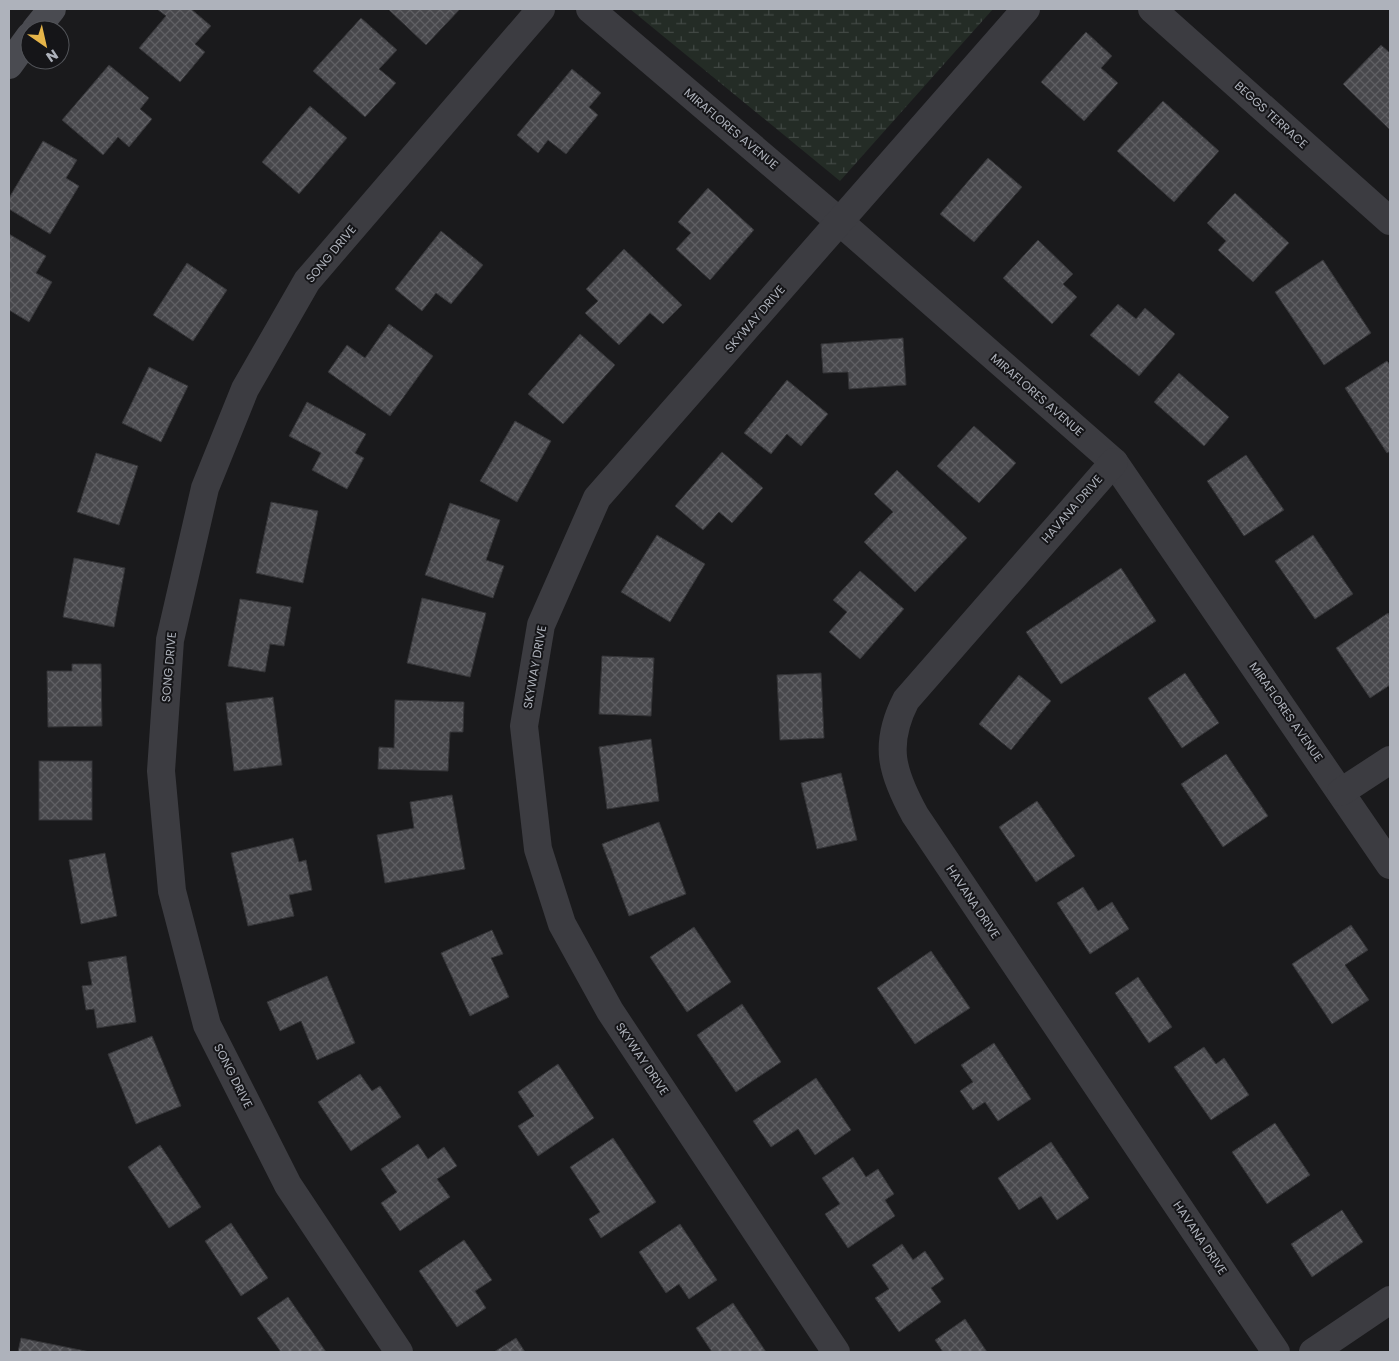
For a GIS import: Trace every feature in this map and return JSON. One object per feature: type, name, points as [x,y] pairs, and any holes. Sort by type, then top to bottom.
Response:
[{"type":"main road","points":[[43,20],[52,9]]},
{"type":"main road","points":[[9,66],[20,50]]},
{"type":"street","name":"SONG DRIVE","points":[[399,1352],[288,1185],[207,1025],[172,891],[161,771],[170,640],[205,488],[245,389],[308,281],[542,9]]},
{"type":"street","name":"MIRAFLORES AVENUE","points":[[590,9],[840,222],[1114,462],[1342,792],[1390,865]]},
{"type":"street","name":"SKYWAY DRIVE","points":[[836,1352],[610,1011],[562,924],[538,849],[524,726],[541,625],[597,498],[1026,9]]},
{"type":"street","name":"BEGGS TERRACE","points":[[1152,9],[1390,221]]},
{"type":"street","name":"HAVANA DRIVE","points":[[1114,462],[906,700],[894,730],[893,765],[904,795],[915,815],[1276,1352]]},
{"type":"street","points":[[1342,792],[1390,760]]},
{"type":"street","points":[[1313,1352],[1390,1300]]},
{"type":"green space","points":[[630,9],[993,9],[840,181]]},
{"type":"building","points":[[157,9],[191,9],[211,26],[195,44],[205,52],[180,82],[139,48],[166,16]]},
{"type":"building","points":[[388,9],[460,9],[426,45]]},
{"type":"building","points":[[361,18],[397,50],[379,69],[396,83],[365,117],[313,71]]},
{"type":"building","points":[[1086,32],[1112,56],[1101,68],[1118,83],[1084,121],[1041,82]]},
{"type":"building","points":[[1381,45],[1390,53],[1390,130],[1343,84]]},
{"type":"building","points":[[109,65],[149,98],[140,109],[152,119],[129,147],[118,137],[103,155],[62,120]]},
{"type":"building","points":[[572,69],[601,93],[589,107],[598,115],[566,154],[548,140],[538,153],[517,135]]},
{"type":"building","points":[[1163,101],[1219,151],[1174,202],[1117,151]]},
{"type":"building","points":[[310,106],[347,138],[299,194],[262,162]]},
{"type":"building","points":[[43,141],[77,160],[66,178],[79,186],[50,234],[9,209],[9,198]]},
{"type":"building","points":[[988,158],[1022,187],[974,242],[940,214]]},
{"type":"building","points":[[708,188],[754,230],[710,280],[676,249],[691,233],[678,222]]},
{"type":"building","points":[[1235,193],[1289,243],[1253,282],[1218,250],[1226,241],[1207,223]]},
{"type":"building","points":[[441,231],[483,265],[451,304],[436,293],[422,311],[395,289]]},
{"type":"building","points":[[9,234],[46,256],[36,273],[52,282],[29,322],[9,310]]},
{"type":"building","points":[[1038,240],[1073,274],[1063,284],[1077,297],[1052,324],[1003,278]]},
{"type":"building","points":[[624,249],[682,305],[663,324],[650,313],[619,345],[585,313],[598,301],[586,289]]},
{"type":"building","points":[[1323,260],[1371,333],[1324,365],[1275,292]]},
{"type":"building","points":[[187,263],[227,290],[193,341],[153,315]]},
{"type":"building","points":[[1118,304],[1136,319],[1145,308],[1175,334],[1139,376],[1090,335]]},
{"type":"building","points":[[389,324],[433,356],[390,416],[328,372],[347,345],[365,358]]},
{"type":"building","points":[[580,334],[615,365],[563,424],[528,394]]},
{"type":"building","points":[[903,338],[906,385],[849,389],[848,372],[823,373],[821,344]]},
{"type":"building","points":[[1387,361],[1390,365],[1390,451],[1387,453],[1345,388]]},
{"type":"building","points":[[149,367],[188,386],[161,442],[122,423]]},
{"type":"building","points":[[1179,373],[1229,417],[1204,446],[1154,402]]},
{"type":"building","points":[[787,380],[828,414],[801,446],[787,434],[771,454],[744,433]]},
{"type":"building","points":[[307,402],[366,434],[355,453],[364,458],[347,489],[312,470],[321,453],[289,436]]},
{"type":"building","points":[[515,421],[551,441],[517,502],[480,481]]},
{"type":"building","points":[[974,426],[1016,463],[979,503],[937,466]]},
{"type":"building","points":[[722,452],[763,488],[732,523],[719,512],[703,530],[675,506]]},
{"type":"building","points":[[96,453],[138,466],[119,525],[77,512]]},
{"type":"building","points":[[1246,455],[1284,510],[1244,536],[1207,481]]},
{"type":"building","points":[[897,470],[967,538],[915,592],[864,542],[893,512],[874,494]]},
{"type":"building","points":[[271,502],[318,511],[303,583],[256,573]]},
{"type":"building","points":[[450,503],[500,520],[486,560],[504,566],[493,598],[425,575]]},
{"type":"building","points":[[657,535],[705,564],[670,622],[621,592]]},
{"type":"building","points":[[1313,535],[1353,594],[1315,619],[1275,561]]},
{"type":"building","points":[[74,558],[125,568],[114,627],[63,617]]},
{"type":"building","points":[[1121,568],[1156,621],[1061,684],[1026,632]]},
{"type":"building","points":[[860,571],[904,609],[860,659],[829,632],[847,612],[833,600]]},
{"type":"building","points":[[422,598],[486,613],[470,677],[407,663]]},
{"type":"building","points":[[240,599],[291,607],[284,646],[270,644],[265,672],[228,666]]},
{"type":"building","points":[[1388,613],[1390,616],[1390,685],[1370,698],[1336,648]]},
{"type":"building","points":[[602,656],[654,658],[651,716],[599,714]]},
{"type":"building","points":[[72,664],[101,664],[102,726],[48,727],[47,671],[72,671]]},
{"type":"building","points":[[821,673],[824,738],[780,740],[777,675]]},
{"type":"building","points":[[1185,673],[1219,723],[1182,748],[1148,698]]},
{"type":"building","points":[[1019,675],[1051,701],[1011,750],[979,724]]},
{"type":"building","points":[[273,697],[282,765],[234,771],[226,703]]},
{"type":"building","points":[[395,700],[464,702],[463,732],[450,732],[448,771],[378,769],[379,747],[394,748]]},
{"type":"building","points":[[651,739],[659,801],[607,809],[599,747]]},
{"type":"building","points":[[1226,754],[1268,816],[1223,847],[1181,784]]},
{"type":"building","points":[[39,761],[92,761],[92,820],[39,820]]},
{"type":"building","points":[[841,773],[857,840],[817,849],[801,783]]},
{"type":"building","points":[[452,795],[465,869],[385,883],[377,835],[414,828],[410,802]]},
{"type":"building","points":[[1037,801],[1075,856],[1036,882],[999,827]]},
{"type":"building","points":[[659,822],[686,894],[629,916],[602,844]]},
{"type":"building","points":[[293,838],[299,862],[306,860],[312,890],[289,895],[294,916],[248,926],[231,853]]},
{"type":"building","points":[[105,853],[117,916],[81,924],[69,860]]},
{"type":"building","points":[[1083,887],[1098,911],[1112,902],[1129,929],[1090,954],[1057,903]]},
{"type":"building","points":[[1351,925],[1368,950],[1345,965],[1369,1000],[1332,1024],[1292,964]]},
{"type":"building","points":[[694,927],[731,982],[687,1012],[650,957]]},
{"type":"building","points":[[492,930],[503,954],[491,958],[509,997],[470,1016],[441,953]]},
{"type":"building","points":[[931,951],[970,1008],[915,1044],[877,988]]},
{"type":"building","points":[[126,956],[136,1022],[97,1028],[94,1009],[86,1010],[82,986],[92,985],[88,962]]},
{"type":"building","points":[[327,976],[355,1043],[317,1060],[301,1021],[280,1031],[267,1002]]},
{"type":"building","points":[[1138,977],[1172,1027],[1149,1043],[1115,993]]},
{"type":"building","points":[[742,1004],[781,1062],[736,1092],[697,1035]]},
{"type":"building","points":[[152,1036],[181,1106],[136,1124],[108,1054]]},
{"type":"building","points":[[994,1043],[1031,1099],[998,1121],[985,1102],[973,1110],[960,1091],[973,1082],[961,1065]]},
{"type":"building","points":[[1204,1047],[1216,1064],[1224,1058],[1249,1095],[1211,1120],[1174,1067]]},
{"type":"building","points":[[558,1064],[594,1118],[538,1156],[518,1126],[534,1116],[518,1092]]},
{"type":"building","points":[[360,1074],[372,1091],[380,1086],[401,1117],[351,1151],[318,1102]]},
{"type":"building","points":[[816,1078],[851,1130],[815,1155],[798,1129],[771,1147],[753,1121]]},
{"type":"building","points":[[1275,1123],[1310,1175],[1267,1204],[1232,1152]]},
{"type":"building","points":[[613,1138],[656,1202],[601,1238],[589,1219],[600,1212],[570,1167]]},
{"type":"building","points":[[1051,1142],[1089,1198],[1057,1220],[1041,1196],[1019,1210],[998,1178]]},
{"type":"building","points":[[418,1144],[428,1159],[444,1147],[457,1166],[437,1179],[450,1197],[400,1231],[381,1203],[397,1192],[381,1169]]},
{"type":"building","points":[[160,1145],[201,1207],[169,1228],[128,1167]]},
{"type":"building","points":[[853,1157],[866,1177],[878,1169],[894,1194],[885,1200],[895,1216],[848,1248],[825,1214],[840,1204],[822,1178]]},
{"type":"building","points":[[1342,1210],[1363,1242],[1312,1277],[1291,1244]]},
{"type":"building","points":[[231,1223],[268,1278],[241,1296],[205,1241]]},
{"type":"building","points":[[680,1224],[717,1280],[689,1299],[679,1284],[666,1293],[639,1252]]},
{"type":"building","points":[[464,1240],[492,1280],[475,1291],[486,1308],[457,1327],[419,1271]]},
{"type":"building","points":[[902,1244],[913,1260],[925,1251],[944,1279],[931,1288],[941,1302],[899,1332],[875,1298],[889,1289],[872,1265]]},
{"type":"building","points":[[288,1297],[326,1352],[281,1352],[257,1318]]},
{"type":"building","points":[[733,1303],[766,1352],[712,1352],[696,1328]]},
{"type":"building","points":[[965,1319],[987,1352],[943,1352],[935,1340]]},
{"type":"building","points":[[21,1338],[90,1352],[18,1352]]},
{"type":"building","points":[[516,1338],[525,1352],[494,1352]]}]
